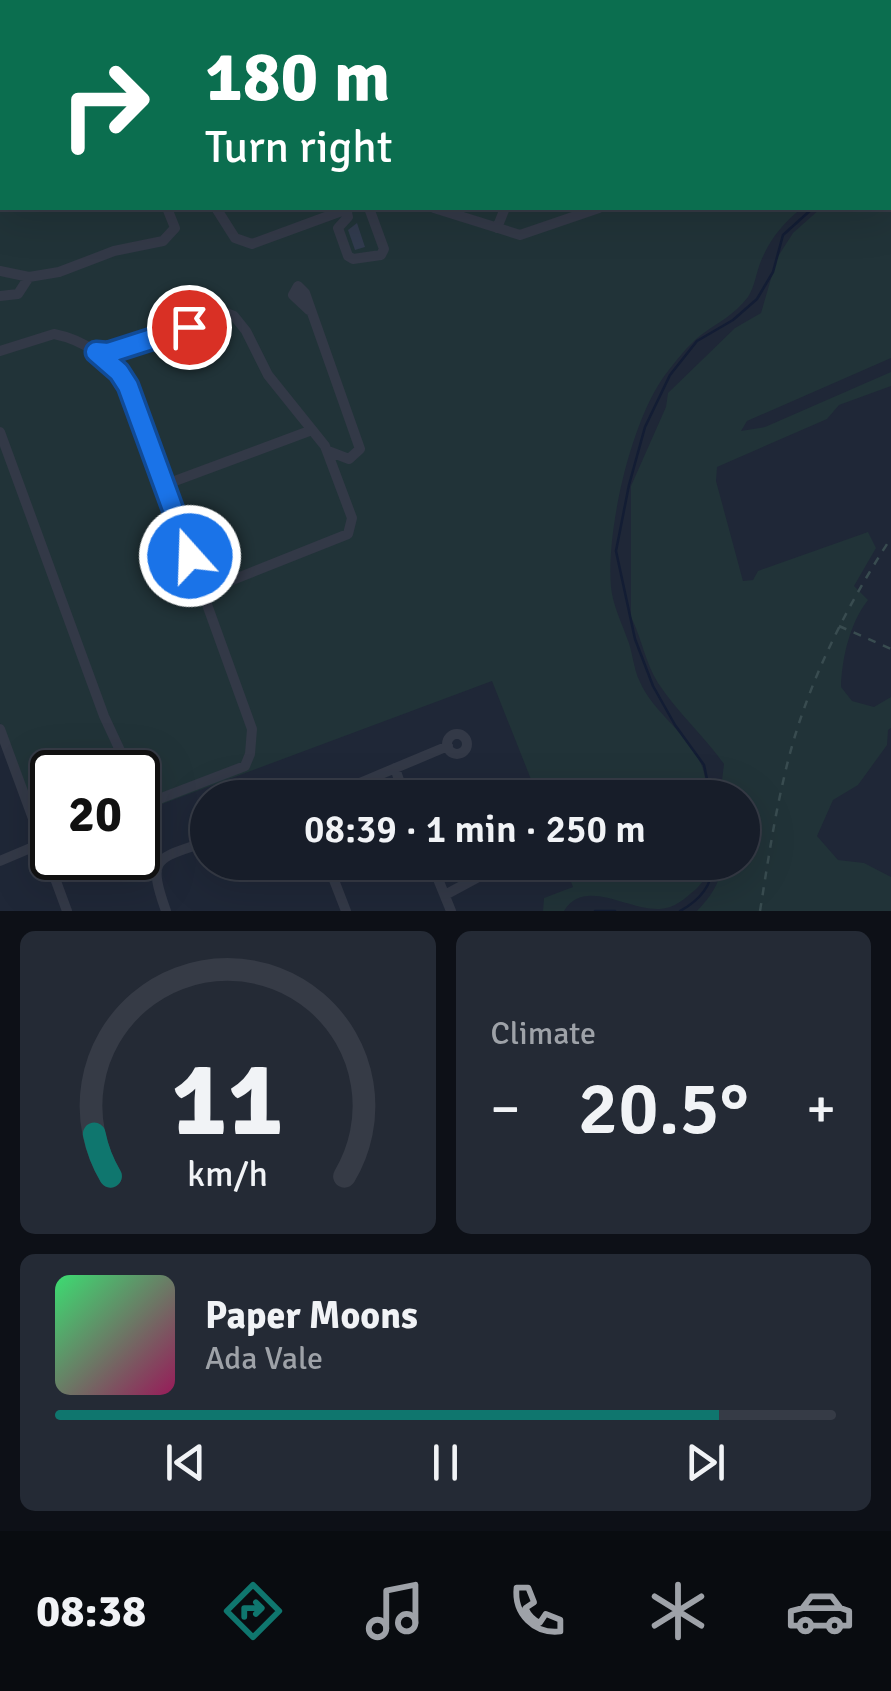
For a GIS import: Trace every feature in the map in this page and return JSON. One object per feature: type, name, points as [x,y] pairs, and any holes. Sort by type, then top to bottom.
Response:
[{"type":"street","points":[[0,271],[29,276],[59,272],[114,251],[163,241],[174,228],[169,210]]},
{"type":"street","points":[[217,210],[235,238],[252,244],[343,210]]},
{"type":"street","points":[[348,210],[348,218],[338,228],[344,249],[354,259],[381,255],[384,249],[370,210]]},
{"type":"street","points":[[440,210],[520,234],[593,210]]},
{"type":"street","points":[[498,228],[503,210]]},
{"type":"street","points":[[0,296],[18,294],[29,276]]},
{"type":"street","points":[[309,310],[360,449],[350,459],[327,450]]},
{"type":"street","points":[[96,352],[108,353],[158,338],[214,316],[234,316],[268,375],[327,450],[352,518],[348,534],[202,592]]},
{"type":"street","points":[[0,351],[54,334],[96,352],[119,372],[128,386],[254,736],[245,766],[160,798]]},
{"type":"street","points":[[164,485],[312,430]]},
{"type":"street","points":[[0,432],[120,750]]},
{"type":"street","points":[[0,729],[30,801]]},
{"type":"street","points":[[367,780],[448,746]]},
{"type":"street","points":[[395,768],[399,780]]},
{"type":"street","points":[[166,911],[155,880],[156,868],[164,856],[190,847]]},
{"type":"street","points":[[0,861],[30,849]]},
{"type":"street","points":[[59,880],[68,911]]},
{"type":"street","points":[[334,880],[346,911]]},
{"type":"street","points":[[439,880],[451,911]]},
{"type":"street","points":[[445,895],[471,880]]},
{"type":"path","points":[[760,911],[783,780],[806,704],[839,626],[891,538]]},
{"type":"path","points":[[839,626],[891,649]]},
{"type":"shaded area","points":[[0,210],[800,210],[769,245],[748,297],[732,314],[696,339],[665,375],[632,447],[617,507],[610,563],[615,607],[640,682],[648,697],[693,749],[705,780],[531,780],[492,681],[226,780],[190,780],[190,794],[160,805],[160,750],[30,750],[30,805],[0,723]]},
{"type":"shaded area","points":[[819,210],[891,210],[891,358],[747,421],[741,431],[765,427],[891,372],[891,386],[839,405],[827,419],[717,467],[716,481],[743,581],[753,580],[758,571],[868,532],[876,548],[854,586],[868,600],[848,641],[841,687],[852,701],[874,707],[891,697],[891,728],[887,745],[858,785],[833,800],[817,836],[838,860],[864,863],[891,877],[891,911],[697,911],[718,880],[760,880],[760,780],[722,780],[724,764],[658,683],[631,617],[631,486],[666,407],[668,393],[735,328],[761,313],[777,258],[793,233]]},
{"type":"shaded area","points":[[570,880],[703,880],[683,900],[660,909],[595,896],[573,901],[564,911],[543,911],[544,898],[573,887]]},
{"type":"building","points":[[357,223],[365,247],[355,250],[348,230]]},
{"type":"waterway","points":[[707,780],[704,765],[653,686],[635,639],[616,551],[645,427],[670,375],[697,341],[733,320],[757,299],[773,272],[783,235],[811,210]]},
{"type":"waterway","points":[[680,911],[704,891],[710,880]]},
{"type":"waterway","points":[[595,911],[615,911]]},
{"type":"route","points":[[189,327],[108,353],[96,352],[111,363],[128,386],[190,556]]}]
